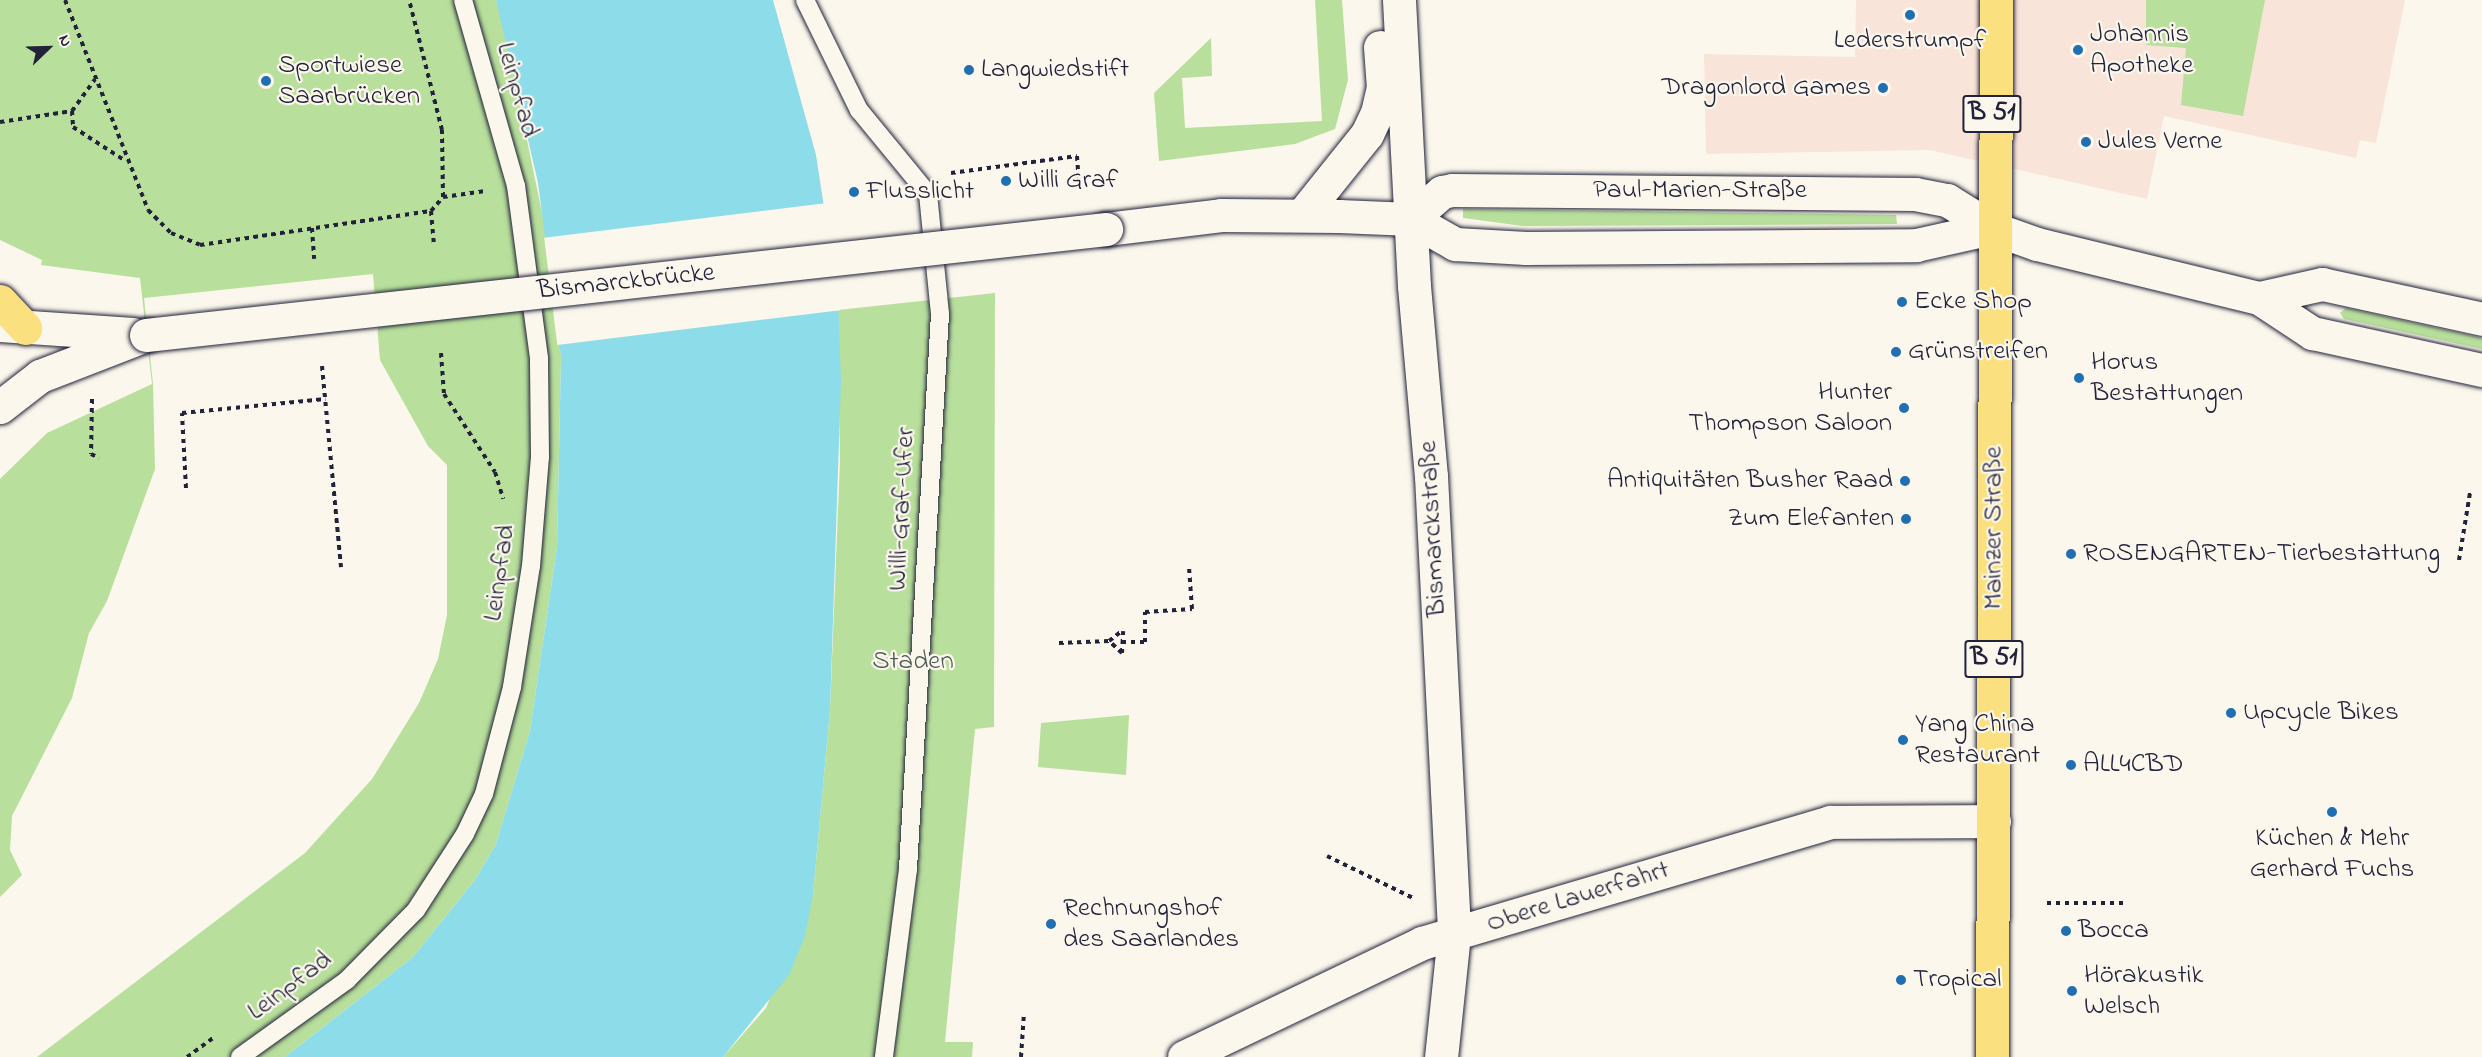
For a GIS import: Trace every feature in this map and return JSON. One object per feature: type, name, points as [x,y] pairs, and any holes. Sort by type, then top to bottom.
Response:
[{"type":"main road","points":[[1302,215],[1367,134],[1377,113],[1383,88],[1376,0]]},
{"type":"main road","name":"Bismarckstraße","points":[[1399,0],[1411,219],[1431,476],[1454,934],[1441,1057]]},
{"type":"main road","name":"Mainzer Straße","points":[[1992,1057],[1994,821],[1992,228],[1996,0]]},
{"type":"main road","name":"Paul-Marien-Straße","points":[[1411,219],[1442,192],[1452,190],[1915,194],[1947,200],[1992,228],[2067,253],[2259,298],[2312,333],[2482,370]]},
{"type":"main road","name":"Paul-Marien-Straße","points":[[1106,229],[1221,215],[1411,219],[1455,244],[1526,248],[1916,245],[1992,228]]},
{"type":"main road","name":"Bismarckbrücke","points":[[13,326],[146,335],[1106,229]]},
{"type":"main road","name":"Paul-Marien-Straße","points":[[2259,298],[2322,284],[2482,318]]},
{"type":"main road","points":[[0,300],[13,326]]},
{"type":"main road","name":"Bismarckbrücke","points":[[0,407],[40,376],[146,335]]},
{"type":"main road","name":"Obere Lauerfahrt","points":[[1184,1057],[1380,961],[1454,934],[1830,822],[1994,821]]},
{"type":"lane","name":"Leinpfad","points":[[240,1057],[347,980],[416,910],[465,834],[484,794],[512,687],[539,468],[539,358],[516,186],[463,0]]},
{"type":"lane","name":"Willi-Graf-Ufer","points":[[805,0],[859,110],[918,178],[928,194],[940,314],[908,869],[884,1057]]},
{"type":"path","points":[[65,0],[125,161],[148,210],[171,233],[200,245],[431,211],[443,197],[442,130],[410,0]]},
{"type":"path","points":[[95,78],[72,111],[73,127],[125,161]]},
{"type":"path","points":[[0,122],[72,111]]},
{"type":"path","points":[[918,178],[1077,156],[1079,187]]},
{"type":"path","points":[[443,197],[474,193]]},
{"type":"path","points":[[431,211],[434,246]]},
{"type":"path","points":[[312,228],[314,259]]},
{"type":"path","points":[[441,353],[444,394],[495,472],[504,502]]},
{"type":"path","points":[[322,366],[341,567]]},
{"type":"path","points":[[92,399],[91,454],[99,458]]},
{"type":"path","points":[[186,488],[182,413],[325,399]]},
{"type":"path","points":[[2459,560],[2470,493]]},
{"type":"path","points":[[1122,642],[1145,642],[1145,612],[1192,609],[1189,567]]},
{"type":"path","points":[[1059,644],[1108,642],[1123,630],[1122,653],[1108,642]]},
{"type":"path","points":[[1327,856],[1420,900]]},
{"type":"path","points":[[2047,903],[2128,903]]},
{"type":"path","points":[[1021,1057],[1024,1013]]},
{"type":"path","points":[[187,1057],[215,1036]]},
{"type":"shaded area","points":[[1856,0],[2405,0],[2376,143],[2360,140],[2356,158],[2164,116],[2147,199],[1930,150],[1706,154],[1704,54],[1855,57]]},
{"type":"green space","points":[[0,0],[496,0],[503,24],[552,261],[561,357],[557,547],[530,731],[496,844],[475,880],[413,957],[285,1057],[37,1057],[305,853],[372,779],[419,703],[438,659],[447,615],[447,465],[428,446],[380,360],[373,274],[144,298],[153,384],[155,469],[107,601],[89,633],[72,698],[12,816],[10,850],[22,875],[0,897],[0,479],[47,433],[152,384],[140,278],[41,265],[42,260],[0,240]]},
{"type":"green space","points":[[1315,0],[1342,0],[1348,80],[1335,129],[1295,144],[1159,161],[1154,93],[1211,38],[1212,76],[1182,78],[1185,128],[1322,121]]},
{"type":"green space","points":[[2146,0],[2265,0],[2243,116],[2181,105],[2186,48],[2146,45]]},
{"type":"green space","points":[[1463,209],[1896,215],[1897,224],[1523,226],[1463,218]]},
{"type":"green space","name":"Staden","points":[[995,293],[994,727],[975,729],[945,1042],[973,1042],[972,1057],[723,1057],[766,1008],[813,894],[830,710],[840,460],[838,310]]},
{"type":"green space","points":[[2346,308],[2482,338],[2482,349],[2344,319],[2340,313]]},
{"type":"green space","points":[[1129,715],[1126,775],[1038,767],[1041,723]]},
{"type":"water","points":[[496,0],[773,0],[816,155],[838,298],[841,381],[830,710],[813,894],[805,936],[789,975],[723,1057],[285,1057],[413,957],[475,880],[496,844],[530,731],[557,547],[561,357],[538,183]]},
{"type":"pier","points":[[827,203],[840,310],[557,345],[544,238]]},
{"type":"place","name":"Lederstrumpf","points":[[1910,15]]},
{"type":"place","name":"Johannis Apotheke","points":[[2078,50]]},
{"type":"place","name":"Langwiedstift","points":[[969,70]]},
{"type":"place","name":"Sportwiese Saarbrücken","points":[[266,81]]},
{"type":"place","name":"Dragonlord Games","points":[[1883,88]]},
{"type":"place","name":"Jules Verne","points":[[2086,142]]},
{"type":"place","name":"Willi Graf","points":[[1006,181]]},
{"type":"place","name":"Flusslicht","points":[[854,192]]},
{"type":"place","name":"Ecke Shop","points":[[1902,302]]},
{"type":"place","name":"Grünstreifen","points":[[1896,352]]},
{"type":"place","name":"Horus Bestattungen","points":[[2079,378]]},
{"type":"place","name":"Hunter Thompson Saloon","points":[[1904,408]]},
{"type":"place","name":"Antiquitäten Busher Raad","points":[[1905,481]]},
{"type":"place","name":"Zum Elefanten","points":[[1906,519]]},
{"type":"place","name":"ROSENGARTEN-Tierbestattung","points":[[2071,554]]},
{"type":"place","name":"Upcycle Bikes","points":[[2231,713]]},
{"type":"place","name":"Yang China Restaurant","points":[[1903,740]]},
{"type":"place","name":"ALL4CBD","points":[[2071,765]]},
{"type":"place","name":"Küchen & Mehr Gerhard Fuchs","points":[[2332,812]]},
{"type":"place","name":"Rechnungshof des Saarlandes","points":[[1051,924]]},
{"type":"place","name":"Bocca","points":[[2066,931]]},
{"type":"place","name":"Tropical","points":[[1901,980]]},
{"type":"place","name":"Hörakustik Welsch","points":[[2072,991]]}]
